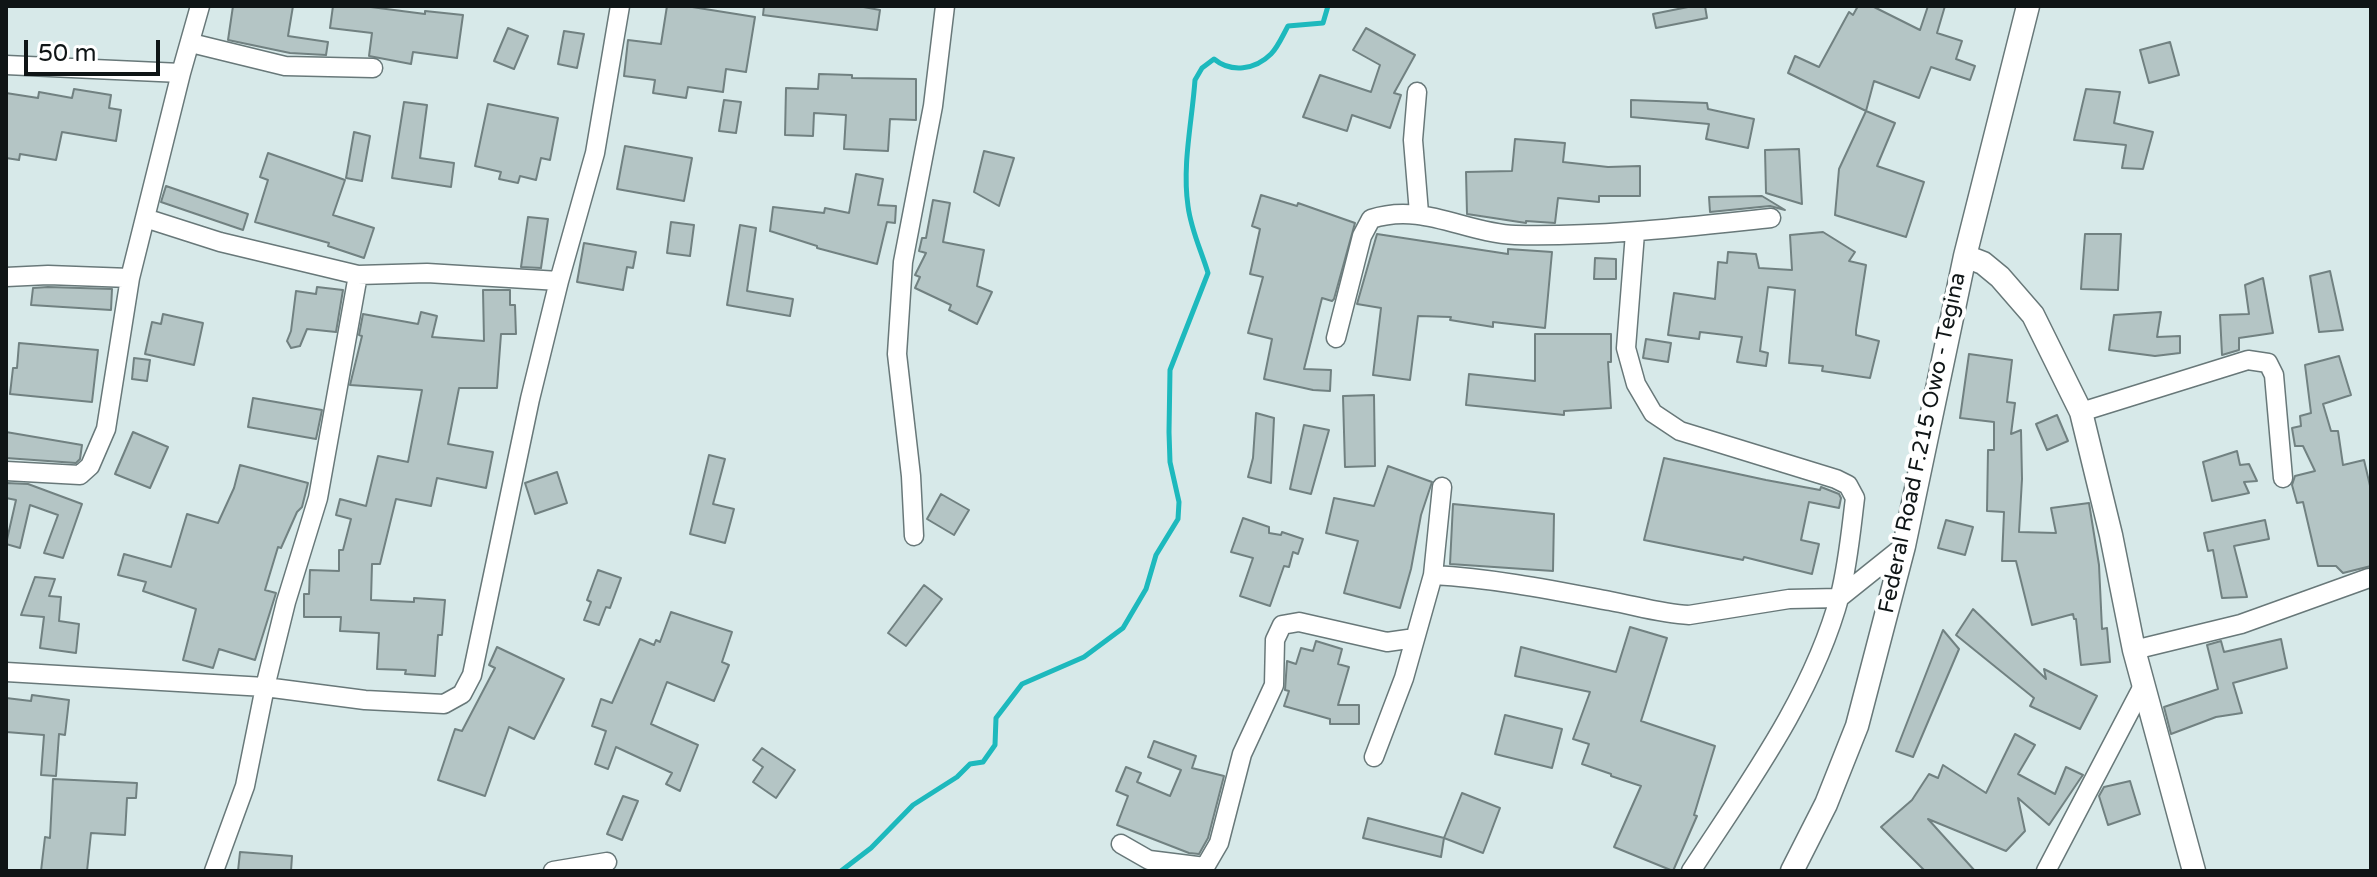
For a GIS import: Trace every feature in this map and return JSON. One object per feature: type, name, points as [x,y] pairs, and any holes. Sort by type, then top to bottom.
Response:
[{"type":"main road","name":"Federal Road F.215 Owo - Tegina","points":[[1792,871],[1826,804],[1857,726],[1904,546],[1965,256],[2028,6]]},
{"type":"main road","points":[[1965,256],[1983,263],[2000,277],[2033,315],[2081,412],[2111,535],[2134,650],[2194,871]]},
{"type":"street","points":[[6,471],[80,475],[90,466],[106,429],[130,278],[200,6]]},
{"type":"street","points":[[6,672],[265,687],[365,700],[444,704],[462,694],[472,675],[503,521],[559,281],[595,153],[620,6]]},
{"type":"street","points":[[914,536],[911,476],[897,354],[903,262],[933,106],[945,6]]},
{"type":"street","points":[[191,43],[285,66],[373,68]]},
{"type":"street","points":[[6,65],[181,73]]},
{"type":"street","points":[[1417,92],[1413,140],[1419,213]]},
{"type":"street","points":[[1336,338],[1362,236],[1371,219],[1388,213],[1419,213],[1510,235],[1635,233],[1771,218]]},
{"type":"street","points":[[145,218],[220,242],[358,275],[427,273],[559,281]]},
{"type":"street","points":[[1635,233],[1626,348],[1636,384],[1653,413],[1680,431],[1836,479],[1848,485],[1855,498],[1839,598],[1806,684],[1752,777],[1691,871]]},
{"type":"street","points":[[214,871],[245,786],[286,602],[318,498],[358,275]]},
{"type":"street","points":[[6,277],[130,278]]},
{"type":"street","points":[[2081,412],[2248,360],[2268,363],[2274,375],[2283,478]]},
{"type":"street","points":[[1374,757],[1404,678],[1433,575],[1442,487]]},
{"type":"street","points":[[1433,575],[1464,577],[1689,615],[1789,599],[1839,598],[1904,546]]},
{"type":"street","points":[[2134,650],[2241,624],[2369,578]]},
{"type":"street","points":[[1121,844],[1149,860],[1205,867],[1219,843],[1242,754],[1274,685],[1275,640],[1282,625],[1299,622],[1387,642],[1415,638]]},
{"type":"street","points":[[2046,871],[2143,686]]},
{"type":"street","points":[[553,871],[607,862]]},
{"type":"building","points":[[233,6],[293,6],[288,36],[328,42],[326,55],[290,53],[228,40]]},
{"type":"building","points":[[333,6],[463,15],[457,58],[413,52],[411,64],[369,56],[372,33],[330,28]]},
{"type":"building","points":[[667,6],[755,17],[746,72],[726,69],[723,92],[688,87],[686,98],[653,93],[655,80],[624,76],[628,40],[661,44]]},
{"type":"building","points":[[764,6],[858,6],[880,10],[877,30],[763,15]]},
{"type":"building","points":[[1705,6],[1707,18],[1656,28],[1653,14]]},
{"type":"building","points":[[1858,6],[1872,6],[1920,30],[1928,6],[1945,6],[1937,33],[1962,41],[1956,59],[1975,66],[1970,80],[1931,67],[1919,98],[1874,81],[1866,111],[1788,73],[1795,56],[1819,67],[1849,12],[1853,15]]},
{"type":"building","points":[[508,28],[528,36],[514,69],[494,61]]},
{"type":"building","points":[[1366,28],[1415,55],[1394,93],[1401,95],[1390,128],[1352,115],[1347,131],[1303,117],[1320,75],[1371,92],[1380,65],[1353,50]]},
{"type":"building","points":[[564,31],[584,34],[577,68],[558,64]]},
{"type":"building","points":[[2170,42],[2179,75],[2149,83],[2140,50]]},
{"type":"building","points":[[819,74],[916,79],[916,120],[890,119],[888,151],[844,149],[846,115],[814,113],[813,136],[785,135],[786,88],[818,89]]},
{"type":"building","points":[[74,89],[111,95],[109,108],[121,110],[116,141],[62,132],[56,160],[20,154],[19,160],[6,158],[6,93],[38,98],[39,92],[72,98]]},
{"type":"building","points":[[2086,89],[2120,92],[2114,123],[2153,132],[2143,169],[2122,168],[2126,145],[2074,140]]},
{"type":"building","points":[[724,100],[741,102],[736,133],[719,131]]},
{"type":"building","points":[[1631,100],[1707,103],[1708,109],[1754,119],[1748,148],[1706,139],[1709,124],[1631,117]]},
{"type":"building","points":[[404,102],[427,105],[420,158],[454,163],[451,187],[392,178]]},
{"type":"building","points":[[488,104],[558,118],[550,160],[541,158],[536,180],[520,176],[518,183],[499,179],[501,172],[475,166]]},
{"type":"building","points":[[1866,111],[1895,123],[1877,166],[1924,182],[1906,237],[1835,215],[1839,169]]},
{"type":"building","points":[[354,132],[370,136],[362,181],[346,178]]},
{"type":"building","points":[[1515,139],[1565,143],[1563,162],[1608,167],[1640,166],[1640,196],[1599,196],[1599,202],[1558,198],[1555,223],[1526,223],[1467,214],[1466,172],[1512,171]]},
{"type":"building","points":[[625,146],[692,158],[684,201],[617,189]]},
{"type":"building","points":[[1799,149],[1802,204],[1766,193],[1765,150]]},
{"type":"building","points":[[984,151],[1014,158],[999,206],[974,192]]},
{"type":"building","points":[[268,153],[345,180],[333,215],[374,228],[364,258],[328,246],[329,243],[255,222],[268,180],[260,177]]},
{"type":"building","points":[[856,174],[883,179],[878,205],[896,206],[895,223],[887,222],[877,264],[770,231],[773,207],[824,213],[825,208],[849,213]]},
{"type":"building","points":[[166,186],[248,214],[243,230],[161,202]]},
{"type":"building","points":[[1261,195],[1297,206],[1298,203],[1355,223],[1334,299],[1322,298],[1304,369],[1331,370],[1330,391],[1264,379],[1272,339],[1248,333],[1263,277],[1250,274],[1260,229],[1252,226]]},
{"type":"building","points":[[1762,196],[1785,210],[1770,206],[1710,212],[1709,197]]},
{"type":"building","points":[[933,200],[950,203],[943,242],[984,250],[977,286],[992,292],[977,324],[949,310],[951,305],[915,288],[920,277],[915,275],[926,253],[919,251],[922,238],[926,238]]},
{"type":"building","points":[[528,217],[548,219],[541,268],[521,267]]},
{"type":"building","points":[[671,222],[694,225],[690,256],[667,253]]},
{"type":"building","points":[[740,225],[756,228],[747,291],[793,299],[790,316],[727,305]]},
{"type":"building","points":[[1823,232],[1855,252],[1849,261],[1866,265],[1856,335],[1879,341],[1870,378],[1822,371],[1823,366],[1789,363],[1795,290],[1768,287],[1760,351],[1768,353],[1766,366],[1737,362],[1742,337],[1700,332],[1699,339],[1668,335],[1674,293],[1715,299],[1718,262],[1727,263],[1728,252],[1756,254],[1759,268],[1792,270],[1790,235]]},
{"type":"building","points":[[1377,234],[1508,254],[1508,249],[1552,252],[1545,328],[1493,322],[1493,327],[1450,320],[1451,317],[1418,316],[1410,380],[1373,375],[1381,308],[1357,304]]},
{"type":"building","points":[[2085,234],[2121,234],[2118,290],[2081,289]]},
{"type":"building","points":[[584,243],[636,252],[633,268],[627,267],[623,290],[577,282]]},
{"type":"building","points":[[1595,258],[1616,259],[1616,279],[1594,279]]},
{"type":"building","points":[[2330,271],[2343,330],[2319,332],[2310,276]]},
{"type":"building","points":[[2263,278],[2273,333],[2239,338],[2239,350],[2222,355],[2220,315],[2249,314],[2245,285]]},
{"type":"building","points":[[317,287],[343,290],[336,332],[307,329],[300,346],[291,348],[287,341],[296,291],[316,294]]},
{"type":"building","points":[[33,288],[112,289],[111,310],[31,305]]},
{"type":"building","points":[[483,290],[510,290],[510,305],[515,305],[516,334],[501,334],[497,388],[459,388],[448,444],[493,452],[486,488],[437,478],[431,506],[396,499],[380,564],[372,564],[371,600],[445,600],[435,676],[405,674],[406,670],[377,669],[379,633],[340,631],[341,617],[304,617],[304,594],[309,594],[310,570],[339,571],[339,550],[343,550],[351,519],[336,515],[340,499],[366,506],[378,456],[408,462],[422,390],[350,385],[362,336],[359,335],[363,314],[418,324],[421,312],[437,316],[432,337],[484,341]]},
{"type":"building","points":[[2161,312],[2157,337],[2180,336],[2180,353],[2155,356],[2109,350],[2114,315]]},
{"type":"building","points":[[163,314],[203,323],[194,365],[145,354],[152,322],[161,324]]},
{"type":"building","points":[[1535,334],[1611,334],[1611,362],[1608,362],[1611,408],[1564,411],[1564,415],[1466,405],[1469,374],[1535,381]]},
{"type":"building","points":[[1646,339],[1671,343],[1668,362],[1643,358]]},
{"type":"building","points":[[19,343],[98,350],[92,402],[10,394]]},
{"type":"building","points":[[1969,354],[2012,360],[2007,402],[2015,403],[2011,434],[2021,430],[2019,532],[2056,533],[2051,508],[2089,503],[2099,565],[2102,629],[2107,628],[2110,662],[2081,665],[2073,614],[2032,625],[2016,561],[2002,561],[2004,512],[1987,511],[1988,450],[1994,450],[1994,422],[1960,418]]},
{"type":"building","points":[[2339,356],[2351,395],[2323,404],[2331,431],[2338,431],[2343,465],[2364,460],[2371,490],[2371,566],[2343,573],[2336,566],[2318,566],[2303,502],[2297,503],[2292,485],[2295,476],[2315,471],[2303,446],[2295,446],[2292,428],[2301,426],[2300,416],[2311,413],[2305,365]]},
{"type":"building","points":[[134,358],[150,360],[147,381],[132,379]]},
{"type":"building","points":[[1374,395],[1375,466],[1345,467],[1343,396]]},
{"type":"building","points":[[253,398],[322,410],[316,439],[248,427]]},
{"type":"building","points":[[1256,413],[1274,418],[1271,483],[1248,477],[1253,458]]},
{"type":"building","points":[[2057,415],[2068,441],[2047,450],[2036,424]]},
{"type":"building","points":[[1304,425],[1329,430],[1311,494],[1290,489]]},
{"type":"building","points":[[6,432],[82,445],[80,459],[76,463],[6,458]]},
{"type":"building","points":[[133,432],[168,447],[150,488],[115,474]]},
{"type":"building","points":[[2237,451],[2240,465],[2249,464],[2257,481],[2244,482],[2249,493],[2212,501],[2203,462]]},
{"type":"building","points":[[709,455],[725,459],[713,504],[734,509],[725,543],[690,534]]},
{"type":"building","points":[[1664,458],[1820,490],[1821,487],[1839,494],[1839,508],[1809,502],[1801,540],[1819,544],[1812,574],[1744,557],[1743,560],[1644,540]]},
{"type":"building","points":[[240,465],[308,483],[302,507],[281,548],[278,547],[265,590],[276,593],[255,660],[219,649],[213,668],[183,660],[196,609],[143,591],[146,582],[118,575],[124,554],[171,567],[187,514],[218,523],[234,488]]},
{"type":"building","points":[[1388,466],[1432,482],[1421,515],[1400,608],[1344,593],[1358,541],[1326,533],[1334,498],[1374,506]]},
{"type":"building","points":[[557,472],[567,503],[535,514],[525,483]]},
{"type":"building","points":[[6,483],[28,484],[82,504],[63,558],[44,553],[58,515],[30,505],[20,548],[6,544],[16,500],[6,498]]},
{"type":"building","points":[[941,494],[969,510],[954,535],[927,519]]},
{"type":"building","points":[[1453,504],[1554,514],[1553,571],[1450,564]]},
{"type":"building","points":[[1243,518],[1269,527],[1269,533],[1281,535],[1282,532],[1303,539],[1298,554],[1293,552],[1289,567],[1284,566],[1270,606],[1240,596],[1253,558],[1231,552]]},
{"type":"building","points":[[1946,520],[1973,527],[1965,555],[1938,548]]},
{"type":"building","points":[[2265,520],[2269,539],[2234,546],[2247,597],[2222,598],[2213,550],[2208,551],[2204,533]]},
{"type":"building","points":[[598,570],[621,578],[610,608],[606,607],[599,625],[584,620],[591,602],[587,600]]},
{"type":"building","points":[[35,577],[55,579],[49,596],[61,597],[59,621],[79,624],[76,653],[40,648],[44,617],[21,615]]},
{"type":"building","points":[[924,585],[942,599],[906,646],[888,633]]},
{"type":"building","points":[[1973,609],[2046,679],[2044,669],[2097,696],[2080,729],[2030,706],[2034,698],[1956,635]]},
{"type":"building","points":[[671,612],[732,632],[722,662],[729,665],[714,701],[667,682],[651,724],[698,745],[680,791],[666,784],[672,773],[616,747],[608,769],[595,764],[606,731],[592,726],[601,699],[612,703],[640,639],[654,645],[656,640],[660,642]]},
{"type":"building","points":[[1630,627],[1667,638],[1641,721],[1715,746],[1694,815],[1697,816],[1673,871],[1614,847],[1641,786],[1582,764],[1589,744],[1573,739],[1590,692],[1515,676],[1521,647],[1616,672]]},
{"type":"building","points":[[1943,630],[1959,649],[1913,757],[1896,751]]},
{"type":"building","points":[[2281,639],[2287,668],[2233,683],[2242,713],[2216,717],[2171,734],[2164,707],[2218,689],[2207,645],[2221,641],[2224,652]]},
{"type":"building","points":[[1316,641],[1342,649],[1338,664],[1349,667],[1338,705],[1359,705],[1359,724],[1330,724],[1330,719],[1284,706],[1289,691],[1285,690],[1287,661],[1296,664],[1301,648],[1313,651]]},
{"type":"building","points":[[497,647],[564,679],[534,739],[509,727],[485,796],[438,780],[455,729],[462,731],[495,668],[489,665]]},
{"type":"building","points":[[32,695],[69,700],[65,735],[59,734],[56,776],[41,775],[44,735],[6,732],[6,698],[31,701]]},
{"type":"building","points":[[1505,715],[1562,729],[1552,768],[1495,754]]},
{"type":"building","points":[[2015,734],[2035,745],[2018,774],[2055,794],[2066,767],[2083,775],[2049,825],[2018,798],[2025,831],[2006,851],[1928,819],[1975,871],[1925,871],[1881,827],[1912,800],[1929,774],[1938,778],[1943,765],[1986,793]]},
{"type":"building","points":[[1154,741],[1196,756],[1192,768],[1224,776],[1208,838],[1199,854],[1117,825],[1128,796],[1116,791],[1126,767],[1141,773],[1137,782],[1170,796],[1181,770],[1148,757]]},
{"type":"building","points":[[762,748],[795,770],[776,798],[753,782],[763,767],[753,760]]},
{"type":"building","points":[[53,779],[137,783],[136,798],[127,798],[125,835],[91,833],[87,871],[41,871],[45,837],[50,838]]},
{"type":"building","points":[[2130,781],[2140,814],[2108,825],[2099,796],[2104,787]]},
{"type":"building","points":[[1462,793],[1500,808],[1483,853],[1444,838]]},
{"type":"building","points":[[623,796],[638,801],[622,840],[607,834]]},
{"type":"building","points":[[1368,818],[1444,838],[1441,857],[1363,838]]},
{"type":"building","points":[[240,852],[292,856],[291,871],[238,871]]},
{"type":"waterway","points":[[841,871],[871,848],[913,805],[957,777],[970,764],[983,762],[995,745],[996,718],[1022,684],[1084,657],[1123,628],[1146,589],[1156,555],[1178,519],[1179,502],[1170,462],[1170,370],[1208,273],[1191,223],[1186,191],[1195,80],[1202,68],[1214,59],[1235,68],[1258,64],[1274,51],[1288,26],[1323,23],[1328,6]]}]
